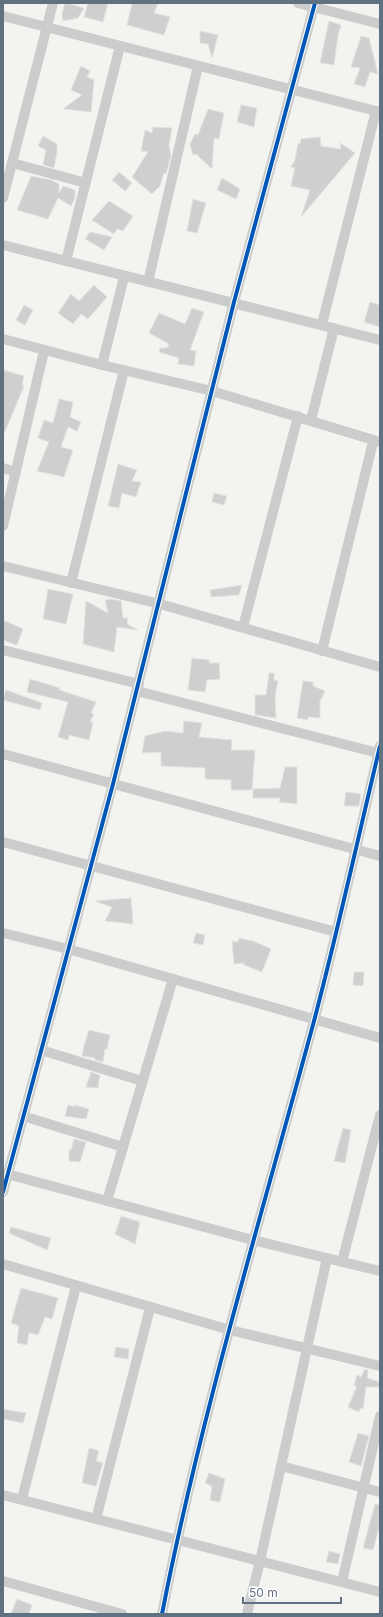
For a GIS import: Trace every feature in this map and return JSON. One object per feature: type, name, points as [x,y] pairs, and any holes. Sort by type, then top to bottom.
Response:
[{"type":"street","points":[[3,198],[53,3]]},
{"type":"street","points":[[298,3],[315,5],[380,24]]},
{"type":"street","points":[[3,1192],[5,1174],[23,1116],[90,867],[114,784],[234,302],[315,5]]},
{"type":"street","points":[[3,16],[378,112],[322,324]]},
{"type":"street","points":[[66,261],[120,46]]},
{"type":"street","points":[[148,282],[198,66]]},
{"type":"street","points":[[12,164],[86,183]]},
{"type":"street","points":[[3,245],[322,324],[380,340]]},
{"type":"street","points":[[102,365],[124,276]]},
{"type":"street","points":[[311,420],[334,328]]},
{"type":"street","points":[[3,339],[44,351],[212,391],[311,420],[377,442],[322,651]]},
{"type":"street","points":[[3,526],[44,351]]},
{"type":"street","points":[[71,583],[124,370]]},
{"type":"street","points":[[243,627],[298,416]]},
{"type":"street","points":[[3,468],[16,472]]},
{"type":"street","points":[[3,566],[160,604],[380,667]]},
{"type":"street","points":[[3,650],[138,687],[379,749],[314,1019],[253,1240],[176,1539],[162,1614]]},
{"type":"street","points":[[3,754],[380,856]]},
{"type":"street","points":[[3,842],[90,867],[336,932]]},
{"type":"street","points":[[3,933],[68,949],[380,1038]]},
{"type":"street","points":[[107,1201],[173,979]]},
{"type":"street","points":[[41,1050],[142,1081]]},
{"type":"street","points":[[342,1262],[380,1115]]},
{"type":"street","points":[[23,1116],[123,1147]]},
{"type":"street","points":[[5,1174],[253,1240],[380,1271]]},
{"type":"street","points":[[247,1614],[327,1258]]},
{"type":"street","points":[[3,1264],[150,1308],[230,1330],[380,1366]]},
{"type":"street","points":[[22,1499],[76,1286]]},
{"type":"street","points":[[96,1519],[150,1308]]},
{"type":"street","points":[[342,1582],[380,1416]]},
{"type":"street","points":[[281,1466],[380,1492]]},
{"type":"street","points":[[3,1495],[380,1592]]},
{"type":"street","points":[[3,1581],[122,1614]]},
{"type":"building","points":[[65,3],[84,8],[78,18],[63,21],[62,14]]},
{"type":"building","points":[[88,3],[108,3],[103,22],[84,17]]},
{"type":"building","points":[[132,3],[158,3],[154,13],[170,17],[164,35],[127,25]]},
{"type":"building","points":[[329,21],[341,25],[338,35],[334,65],[320,63]]},
{"type":"building","points":[[200,31],[218,35],[212,58],[208,44],[200,43]]},
{"type":"building","points":[[361,36],[369,38],[378,74],[370,72],[365,87],[354,84],[360,68],[351,67]]},
{"type":"building","points":[[81,66],[90,71],[87,77],[94,80],[91,112],[63,109],[82,95],[71,90]]},
{"type":"building","points":[[241,105],[257,108],[254,127],[237,122]]},
{"type":"building","points":[[208,109],[224,113],[219,139],[214,138],[212,169],[196,154],[193,155],[190,144],[195,134],[198,135]]},
{"type":"building","points":[[153,127],[172,128],[169,145],[171,156],[166,174],[164,173],[160,186],[152,194],[132,177],[148,152],[141,151],[145,130],[152,133]]},
{"type":"building","points":[[43,136],[57,144],[54,168],[43,165],[46,150],[38,146]]},
{"type":"building","points":[[320,137],[321,146],[341,149],[340,143],[355,153],[301,217],[310,190],[291,186],[295,168],[291,167],[295,160],[298,143],[300,144],[301,139]]},
{"type":"building","points":[[119,172],[132,183],[125,191],[112,180]]},
{"type":"building","points":[[31,176],[51,180],[59,184],[59,193],[63,186],[75,190],[75,198],[71,206],[58,198],[48,219],[17,210]]},
{"type":"building","points":[[222,178],[240,189],[236,199],[217,190]]},
{"type":"building","points":[[193,199],[206,203],[197,233],[187,231]]},
{"type":"building","points":[[109,201],[133,216],[123,231],[117,229],[114,234],[92,220]]},
{"type":"building","points":[[90,232],[112,237],[104,250],[85,239]]},
{"type":"building","points":[[94,285],[107,297],[88,319],[81,314],[73,324],[58,313],[71,294],[79,301]]},
{"type":"building","points":[[370,302],[380,305],[380,327],[364,322]]},
{"type":"building","points":[[24,305],[33,310],[25,325],[16,320]]},
{"type":"building","points":[[192,308],[204,312],[190,350],[196,351],[194,366],[178,364],[179,358],[159,352],[160,348],[167,348],[169,344],[149,333],[159,313],[185,324]]},
{"type":"building","points":[[3,370],[24,376],[22,385],[24,386],[3,436]]},
{"type":"building","points":[[59,399],[73,402],[70,417],[81,422],[77,431],[68,427],[61,447],[73,450],[64,477],[37,471],[49,442],[38,438],[44,420],[53,423]]},
{"type":"building","points":[[118,464],[137,470],[132,481],[141,482],[136,497],[122,493],[119,508],[108,506]]},
{"type":"building","points":[[214,493],[227,496],[224,505],[212,502]]},
{"type":"building","points":[[242,585],[239,595],[211,597],[210,590]]},
{"type":"building","points":[[48,589],[73,594],[66,624],[43,619]]},
{"type":"building","points":[[111,599],[121,601],[123,618],[128,618],[127,624],[138,630],[117,627],[114,652],[83,644],[86,601],[108,613],[105,600]]},
{"type":"building","points":[[3,620],[23,629],[17,645],[3,640]]},
{"type":"building","points":[[192,658],[209,660],[209,663],[219,663],[220,679],[207,680],[205,692],[188,690]]},
{"type":"building","points":[[269,673],[274,673],[274,680],[278,681],[275,695],[276,718],[255,715],[255,695],[266,695]]},
{"type":"building","points":[[30,679],[60,688],[59,690],[96,702],[91,713],[94,714],[90,722],[93,722],[89,740],[69,735],[68,740],[58,737],[68,702],[27,692]]},
{"type":"building","points":[[303,681],[313,682],[313,686],[325,691],[320,701],[320,718],[308,717],[308,720],[297,718]]},
{"type":"building","points":[[6,690],[42,703],[40,710],[3,700]]},
{"type":"building","points":[[184,721],[202,723],[199,737],[232,740],[231,750],[255,750],[252,790],[231,790],[231,780],[205,779],[205,768],[161,766],[161,752],[142,753],[145,736],[165,731],[183,733]]},
{"type":"building","points":[[285,767],[297,767],[297,804],[279,802],[280,798],[253,798],[253,789],[280,788]]},
{"type":"building","points":[[346,792],[361,794],[359,806],[344,806]]},
{"type":"building","points":[[131,898],[133,924],[105,921],[112,907],[95,901]]},
{"type":"building","points":[[196,933],[205,935],[203,945],[193,943]]},
{"type":"building","points":[[239,938],[253,941],[271,949],[262,972],[244,965],[244,963],[234,964],[232,941],[238,942]]},
{"type":"building","points":[[354,972],[364,972],[363,986],[353,985]]},
{"type":"building","points":[[89,1030],[110,1035],[107,1049],[105,1049],[103,1062],[95,1060],[95,1058],[82,1056]]},
{"type":"building","points":[[91,1072],[100,1075],[98,1088],[86,1087]]},
{"type":"building","points":[[68,1105],[76,1107],[75,1105],[89,1109],[86,1119],[65,1116]]},
{"type":"building","points":[[343,1128],[351,1130],[345,1163],[334,1161]]},
{"type":"building","points":[[74,1139],[86,1142],[80,1162],[69,1161],[69,1149],[71,1150]]},
{"type":"building","points":[[121,1216],[140,1222],[135,1244],[115,1234]]},
{"type":"building","points":[[11,1227],[51,1238],[47,1250],[9,1233]]},
{"type":"building","points":[[21,1288],[58,1298],[52,1319],[45,1317],[38,1335],[29,1333],[27,1345],[17,1343],[19,1326],[11,1323]]},
{"type":"building","points":[[116,1347],[129,1349],[128,1359],[114,1357]]},
{"type":"building","points":[[365,1369],[368,1370],[367,1378],[380,1382],[380,1387],[366,1387],[363,1409],[360,1408],[359,1412],[348,1407],[357,1386],[354,1386],[357,1375],[361,1377]]},
{"type":"building","points":[[3,1409],[26,1413],[23,1423],[3,1419]]},
{"type":"building","points":[[358,1433],[369,1436],[361,1466],[349,1462]]},
{"type":"building","points":[[89,1448],[99,1451],[96,1461],[103,1463],[96,1486],[82,1483]]},
{"type":"building","points":[[209,1473],[225,1479],[220,1502],[210,1500],[212,1486],[205,1483]]},
{"type":"building","points":[[375,1504],[380,1505],[380,1531],[378,1531],[373,1550],[363,1548]]},
{"type":"building","points":[[329,1551],[340,1554],[338,1564],[326,1562]]},
{"type":"building","points":[[17,1599],[32,1605],[29,1614],[11,1614]]},
{"type":"cycle path","points":[[3,1192],[113,784],[234,302],[315,3]]},
{"type":"cycle path","points":[[162,1614],[213,1390],[314,1021],[340,918],[380,746]]}]
